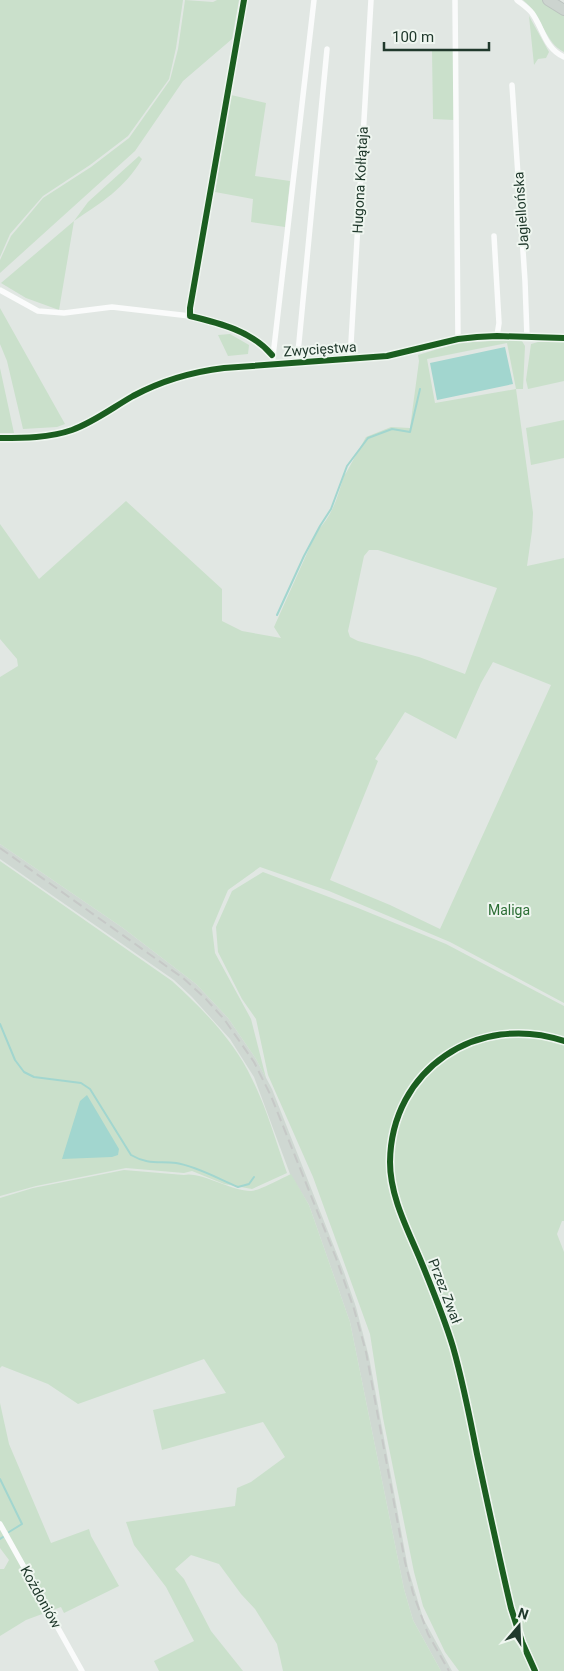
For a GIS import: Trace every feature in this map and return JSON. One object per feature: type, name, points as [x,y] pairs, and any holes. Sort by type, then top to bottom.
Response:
[{"type":"main road","points":[[548,0],[564,10]]},
{"type":"street","points":[[190,316],[244,0]]},
{"type":"street","name":"Zwycięstwa","points":[[272,365],[314,0]]},
{"type":"street","name":"Hugona Kołłątaja","points":[[350,360],[371,0]]},
{"type":"street","points":[[455,0],[458,339]]},
{"type":"street","points":[[516,0],[532,14],[549,46],[564,57]]},
{"type":"street","name":"Zwycięstwa","points":[[297,363],[327,49]]},
{"type":"street","name":"Jagiellońska","points":[[512,85],[527,337]]},
{"type":"street","points":[[494,236],[499,323],[497,336]]},
{"type":"street","name":"Zwycięstwa","points":[[0,290],[38,311],[64,313],[112,308],[190,316],[218,323],[238,331],[260,344],[272,355]]},
{"type":"street","name":"Zwycięstwa","points":[[0,438],[46,436],[72,430],[93,421],[147,389],[188,374],[224,368],[387,356],[458,339],[497,336],[564,338]]},
{"type":"street","name":"Przez Zwał","points":[[535,1671],[522,1642],[511,1608],[466,1397],[453,1347],[442,1313],[397,1201],[392,1182],[390,1162],[395,1127],[406,1099],[424,1074],[443,1057],[473,1041],[502,1034],[532,1033],[564,1041]]},
{"type":"street","name":"Kożdoniów","points":[[0,1524],[82,1671]]},
{"type":"shaded area","points":[[0,844],[123,928],[196,984],[228,1018],[256,1059],[272,1089],[356,1307],[369,1357],[408,1568],[423,1618],[452,1671],[441,1671],[413,1620],[404,1589],[350,1322],[309,1205],[290,1174],[254,1077],[230,1039],[174,980],[0,859]]},
{"type":"green space","points":[[0,0],[183,0],[169,79],[128,136],[90,165],[43,196],[10,234],[0,257]]},
{"type":"green space","points":[[185,0],[213,2],[217,0],[239,0],[232,39],[183,81],[135,151],[0,273],[0,260],[11,236],[43,198],[91,167],[129,138],[170,80],[178,49]]},
{"type":"green space","points":[[523,0],[542,0],[564,14],[564,52],[552,42],[535,13]]},
{"type":"green space","points":[[529,16],[549,52],[546,58],[538,59],[534,65]]},
{"type":"green space","points":[[432,50],[454,50],[454,120],[433,119]]},
{"type":"green space","points":[[231,95],[266,103],[255,176],[290,181],[285,227],[251,222],[253,199],[215,192]]},
{"type":"green space","points":[[139,156],[142,159],[120,187],[74,221],[88,202]]},
{"type":"green space","points":[[74,221],[59,310],[26,298],[1,283]]},
{"type":"green space","points":[[0,308],[65,424],[57,427],[23,429],[7,361],[0,344]]},
{"type":"green space","points":[[230,334],[249,345],[248,354],[228,356],[218,335]]},
{"type":"green space","name":"Maliga","points":[[508,340],[522,341],[525,346],[523,389],[516,389],[533,513],[527,566],[564,558],[564,1003],[450,942],[329,891],[260,867],[228,890],[212,928],[215,953],[251,1019],[266,1078],[256,1059],[228,1018],[196,984],[123,928],[0,844],[0,677],[18,666],[17,659],[0,639],[0,524],[39,579],[126,501],[222,589],[222,621],[242,631],[281,638],[274,627],[317,531],[323,525],[334,505],[344,475],[366,437],[391,427],[410,428],[419,361],[418,355],[458,343]],"holes":[[[507,343],[516,389],[435,403],[427,359]],[[369,550],[378,550],[497,588],[465,674],[419,657],[358,641],[350,637],[348,631],[364,556]],[[493,662],[551,685],[440,929],[390,905],[330,880],[378,761],[375,759],[405,712],[456,739],[481,683]]]},
{"type":"green space","points":[[538,342],[564,342],[564,381],[528,389],[526,380],[531,344]]},
{"type":"green space","points":[[0,368],[14,433],[0,433]]},
{"type":"green space","points":[[564,420],[564,458],[531,465],[526,428]]},
{"type":"green space","points":[[0,861],[172,981],[195,1003],[227,1039],[245,1065],[267,1114],[287,1173],[252,1189],[224,1184],[192,1171],[184,1173],[126,1168],[36,1186],[0,1196]]},
{"type":"green space","points":[[263,872],[446,944],[564,1006],[564,1221],[562,1221],[557,1234],[564,1252],[564,1671],[459,1671],[445,1652],[423,1606],[414,1572],[383,1418],[370,1334],[313,1177],[268,1075],[256,1019],[242,999],[218,952],[216,927],[232,891]]},
{"type":"green space","points":[[124,1170],[198,1176],[234,1188],[251,1191],[265,1187],[291,1174],[309,1205],[350,1322],[404,1589],[413,1620],[441,1671],[283,1671],[277,1644],[255,1609],[241,1594],[219,1564],[191,1555],[175,1569],[184,1579],[211,1631],[243,1671],[159,1671],[154,1661],[194,1641],[166,1587],[134,1545],[126,1522],[235,1506],[237,1488],[251,1482],[285,1457],[263,1422],[162,1450],[153,1410],[226,1393],[204,1359],[78,1404],[48,1384],[2,1366],[0,1368],[0,1198],[33,1188]]},
{"type":"green space","points":[[0,1403],[9,1444],[51,1543],[89,1529],[119,1586],[64,1613],[61,1607],[26,1620],[0,1636],[0,1569],[4,1569],[9,1560],[0,1548]]},
{"type":"water","points":[[505,347],[513,384],[437,400],[430,363]]},
{"type":"water","points":[[87,1095],[119,1149],[118,1155],[112,1157],[62,1159],[80,1101]]},
{"type":"waterway","points":[[277,615],[304,556],[331,509],[347,466],[368,438],[392,429],[410,432],[420,389]]},
{"type":"waterway","points":[[0,1024],[15,1060],[24,1072],[34,1077],[81,1083],[90,1089],[131,1155],[148,1161],[176,1163],[191,1167],[238,1187],[249,1184],[254,1177]]},
{"type":"waterway","points":[[0,1479],[22,1524],[9,1532]]},
{"type":"railway","points":[[0,848],[183,978],[224,1019],[254,1062],[271,1096],[336,1258],[354,1309],[366,1352],[405,1562],[413,1593],[428,1634],[449,1671]]},
{"type":"cycle path","points":[[244,0],[190,316],[223,325],[245,334],[272,355]]},
{"type":"cycle path","points":[[0,438],[27,438],[63,433],[88,423],[133,396],[154,386],[177,378],[212,370],[387,356],[458,339],[477,337],[564,338]]},
{"type":"cycle path","points":[[535,1671],[522,1642],[511,1608],[453,1347],[438,1303],[400,1212],[393,1187],[390,1162],[394,1129],[406,1100],[423,1075],[445,1056],[471,1042],[501,1035],[532,1034],[564,1041]]}]
